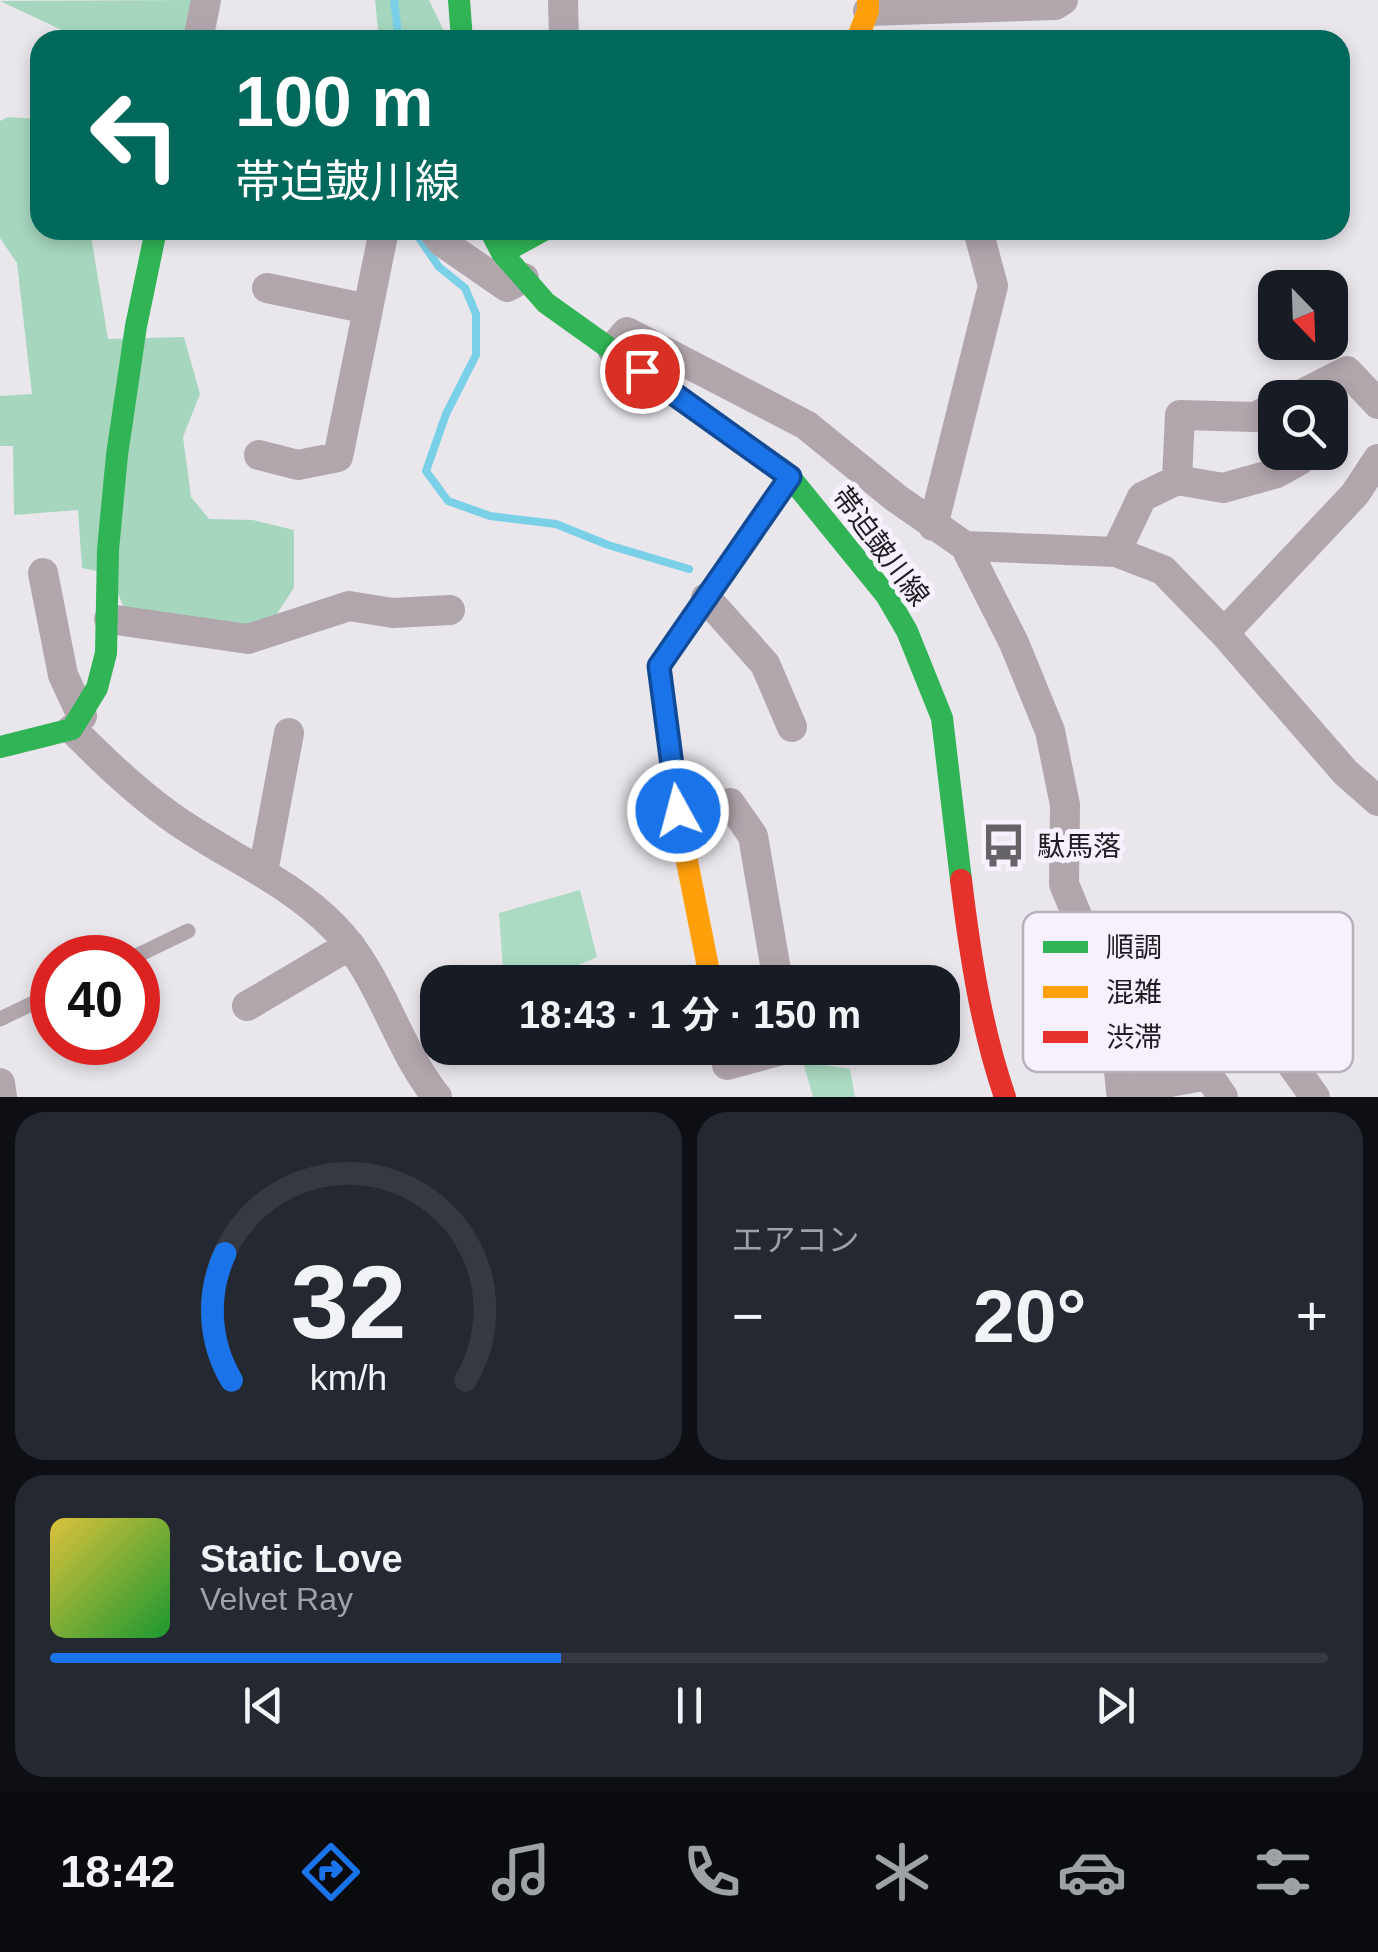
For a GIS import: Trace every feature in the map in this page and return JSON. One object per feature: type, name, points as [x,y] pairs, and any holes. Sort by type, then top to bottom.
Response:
[{"type":"street","points":[[200,30],[206,0]]},
{"type":"street","points":[[459,0],[461,30]]},
{"type":"street","points":[[563,0],[564,30]]},
{"type":"street","points":[[860,30],[868,6],[1055,5],[1063,0]]},
{"type":"street","points":[[0,748],[77,723],[97,694],[109,652],[106,572],[113,486],[132,349],[154,240]]},
{"type":"street","points":[[259,455],[298,465],[338,458],[382,240]]},
{"type":"street","points":[[441,240],[507,287],[524,278]]},
{"type":"street","name":"帯迫皷川線","points":[[495,240],[546,303],[574,326],[790,477],[886,594],[907,631],[942,718],[968,940],[988,1048],[1005,1097]]},
{"type":"street","points":[[502,253],[526,240]]},
{"type":"street","points":[[933,526],[993,286],[981,240]]},
{"type":"street","points":[[267,288],[368,309]]},
{"type":"street","points":[[612,350],[627,332],[806,425],[933,526],[965,546],[1116,552],[1162,570],[1224,633],[1346,772],[1378,801]]},
{"type":"street","points":[[1329,380],[1347,371],[1378,404]]},
{"type":"street","points":[[1177,480],[1180,415],[1258,416]]},
{"type":"street","points":[[1224,633],[1355,494],[1378,459]]},
{"type":"street","points":[[1116,552],[1142,497],[1177,480],[1222,488],[1282,470]]},
{"type":"street","points":[[708,965],[678,811],[659,666],[790,477]]},
{"type":"street","points":[[965,546],[1014,643],[1050,732],[1064,806],[1064,884],[1076,912]]},
{"type":"street","points":[[43,573],[63,676],[77,723],[125,781],[171,817],[302,897],[350,944],[362,958],[438,1097]]},
{"type":"street","points":[[706,598],[765,664],[792,726]]},
{"type":"street","points":[[109,619],[248,639],[349,606],[393,613],[450,610]]},
{"type":"street","points":[[262,872],[290,732]]},
{"type":"street","points":[[678,811],[730,803],[753,836],[775,965]]},
{"type":"street","points":[[247,1006],[350,944]]},
{"type":"street","points":[[1120,1072],[1122,1091],[1208,1075],[1223,1097]]},
{"type":"street","points":[[1297,1072],[1315,1097]]},
{"type":"street","points":[[0,1083],[2,1097]]},
{"type":"lane","points":[[160,945],[188,932]]},
{"type":"lane","points":[[0,1019],[30,1005]]},
{"type":"green space","points":[[196,0],[187,30],[62,30],[0,1]]},
{"type":"green space","points":[[375,0],[429,0],[443,30],[378,30]]},
{"type":"green space","points":[[8,117],[30,118],[30,240],[92,240],[108,339],[184,337],[200,394],[183,437],[191,497],[209,519],[253,520],[294,530],[294,588],[272,621],[250,630],[127,615],[110,574],[82,568],[78,510],[14,515],[13,446],[0,446],[0,396],[32,394],[17,263],[0,238],[0,121]]},
{"type":"green space","points":[[580,890],[597,957],[579,965],[503,965],[499,913]]},
{"type":"green space","points":[[804,1065],[850,1069],[855,1097],[813,1097]]},
{"type":"waterway","points":[[394,0],[398,30]]},
{"type":"waterway","points":[[420,240],[439,267],[465,288],[476,314],[476,355],[446,414],[426,471],[448,501],[490,516],[556,524],[608,545],[689,569]]},
{"type":"traffic: fast","points":[[459,0],[461,30]]},
{"type":"traffic: fast","points":[[0,747],[72,729],[97,688],[106,653],[108,550],[117,455],[136,326],[154,240]]},
{"type":"traffic: fast","points":[[495,240],[546,303],[790,477],[886,595],[907,631],[942,718],[961,880]]},
{"type":"traffic: fast","points":[[502,253],[526,240]]},
{"type":"traffic: slow","points":[[861,30],[868,0]]},
{"type":"traffic: slow","points":[[708,965],[677,811],[659,666],[790,477]]},
{"type":"traffic: jam","points":[[961,880],[977,990],[1005,1097]]},
{"type":"place","name":"駄馬落","points":[[1004,846]]},
{"type":"route","points":[[642,371],[790,477],[659,666],[678,811]]}]
